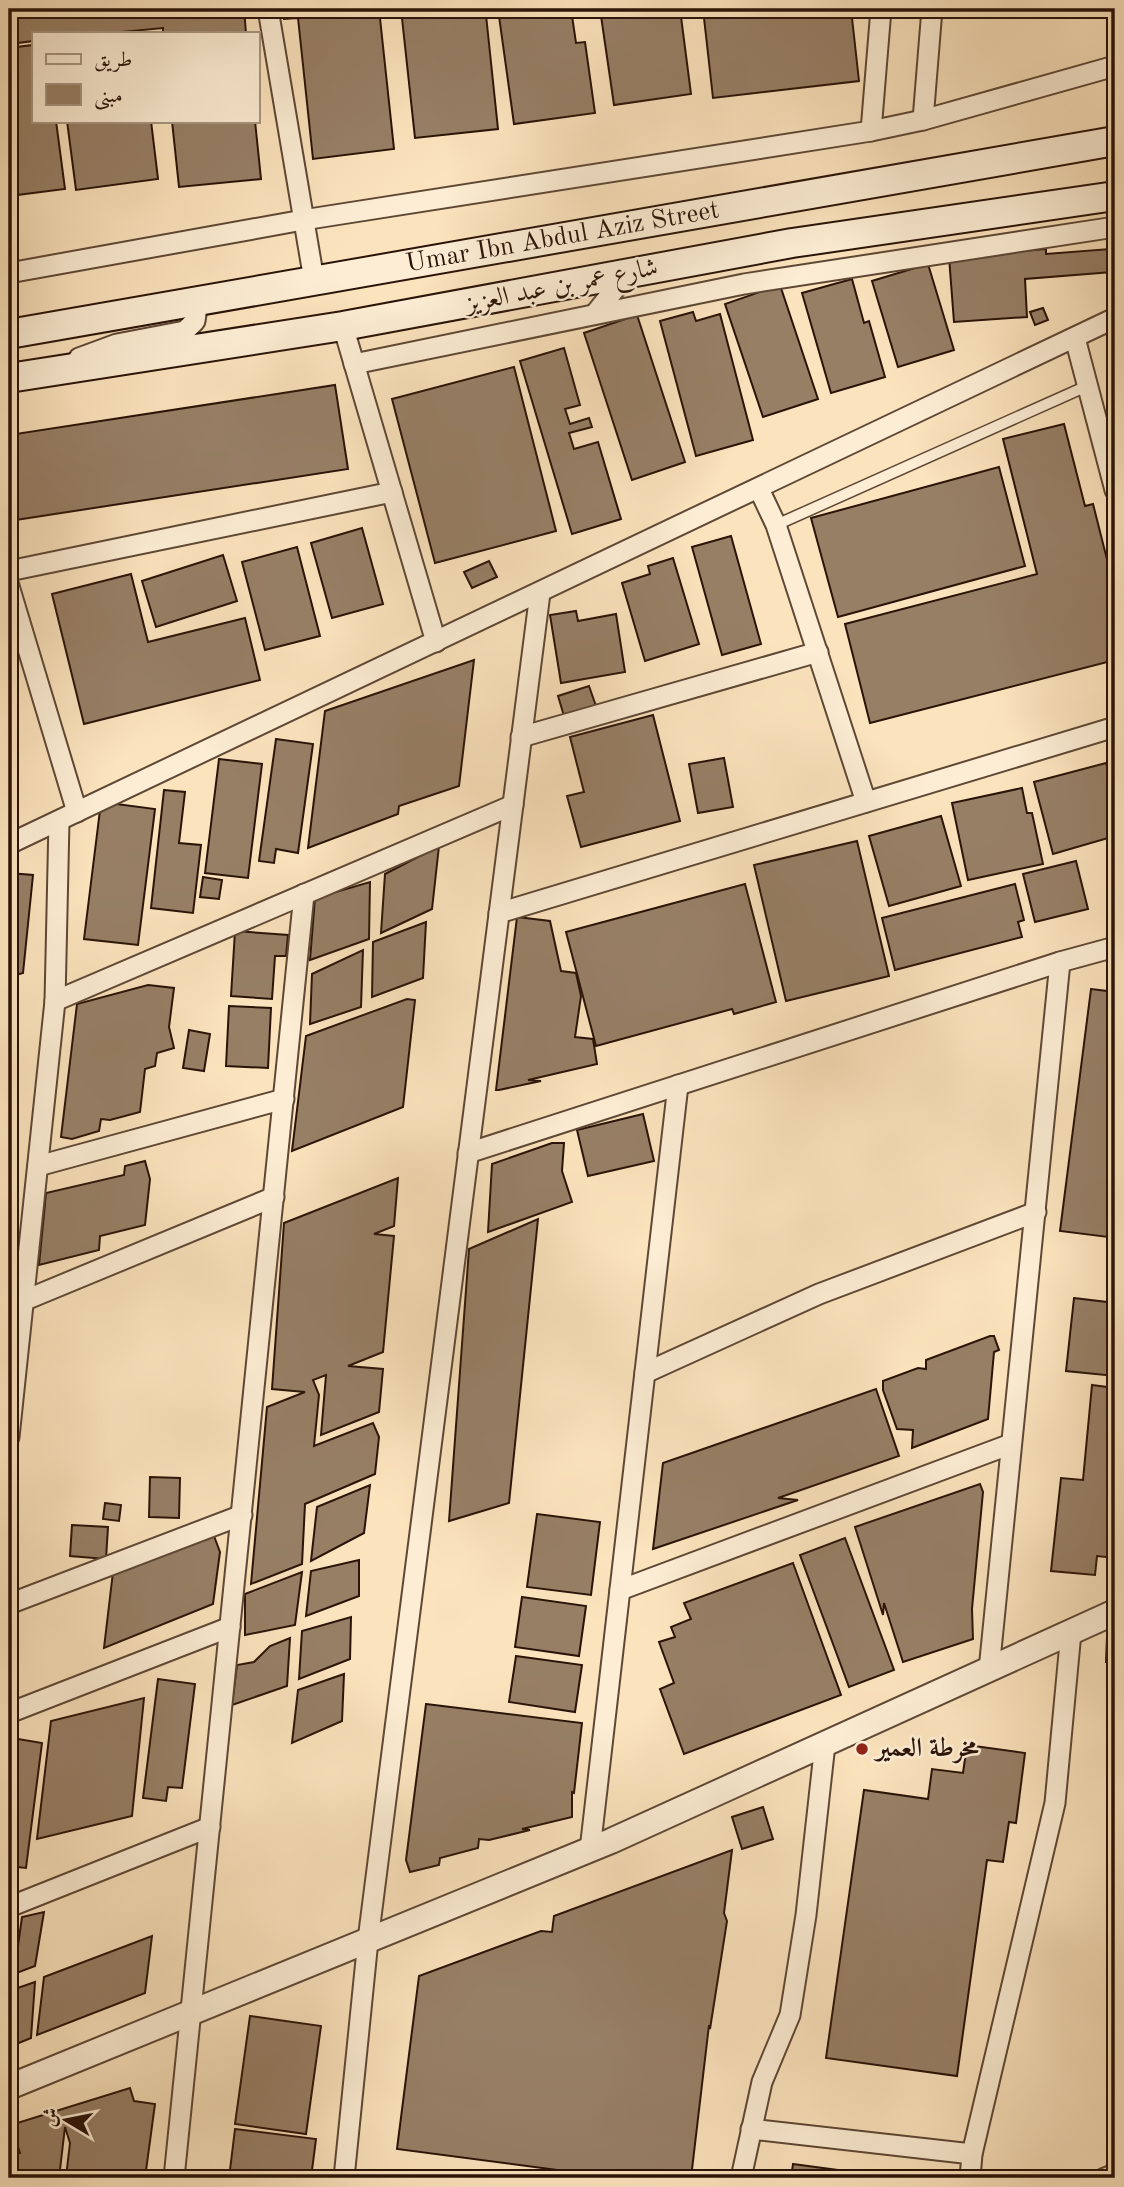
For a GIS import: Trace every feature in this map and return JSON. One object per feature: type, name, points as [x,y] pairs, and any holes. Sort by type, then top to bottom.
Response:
[{"type":"main road","points":[[1055,151],[1115,131]]},
{"type":"main road","name":"Umar Ibn Abdul Aziz Street","points":[[9,334],[1115,141]]},
{"type":"main road","points":[[1063,201],[1115,187]]},
{"type":"main road","name":"شارع عمر بن عبد العزيز","points":[[20,377],[343,326],[792,243],[1063,201],[1115,196]]},
{"type":"street","points":[[268,9],[314,280]]},
{"type":"street","points":[[871,131],[881,9]]},
{"type":"street","points":[[923,120],[932,9]]},
{"type":"street","points":[[9,273],[303,220],[871,131],[923,120],[1115,66]]},
{"type":"street","points":[[354,364],[744,284],[1115,227]]},
{"type":"street","points":[[595,314],[626,275]]},
{"type":"street","points":[[20,377],[117,344],[185,331],[195,321],[198,300]]},
{"type":"street","points":[[9,845],[1115,318]]},
{"type":"street","points":[[343,326],[436,642]]},
{"type":"street","points":[[1075,338],[1115,491]]},
{"type":"street","points":[[759,489],[776,525],[866,802]]},
{"type":"street","points":[[9,571],[392,492]]},
{"type":"street","points":[[9,586],[77,812]]},
{"type":"street","points":[[344,2178],[368,1940],[540,593]]},
{"type":"street","points":[[521,737],[818,652]]},
{"type":"street","points":[[499,913],[1115,727]]},
{"type":"street","points":[[55,1000],[513,805]]},
{"type":"street","points":[[9,1437],[55,1000],[59,821]]},
{"type":"street","points":[[174,2178],[304,894]]},
{"type":"street","points":[[468,1153],[1060,962],[1115,947]]},
{"type":"street","points":[[989,1670],[1060,962]]},
{"type":"street","points":[[590,1850],[678,1085]]},
{"type":"street","points":[[38,1166],[284,1099]]},
{"type":"street","points":[[23,1301],[274,1198]]},
{"type":"street","points":[[645,1373],[819,1294],[1036,1212]]},
{"type":"street","points":[[620,1590],[1011,1444]]},
{"type":"street","points":[[9,1604],[242,1515]]},
{"type":"street","points":[[9,2087],[590,1850],[1115,1612]]},
{"type":"street","points":[[9,1713],[230,1627]]},
{"type":"street","points":[[971,2178],[972,2154],[1055,1803],[1071,1632]]},
{"type":"street","points":[[741,2178],[762,2082],[790,2015],[806,1915],[825,1744]]},
{"type":"street","points":[[9,1907],[210,1827]]},
{"type":"street","points":[[751,2129],[972,2154]]},
{"type":"street","points":[[1105,2178],[1115,2174]]},
{"type":"lane","points":[[776,525],[1087,386]]},
{"type":"building","points":[[9,9],[244,9],[246,32],[163,32],[163,28],[121,32],[32,32],[32,41],[9,44]]},
{"type":"building","points":[[283,9],[379,9],[394,149],[313,159],[298,18],[284,19]]},
{"type":"building","points":[[401,9],[489,9],[490,14],[486,15],[498,129],[415,138]]},
{"type":"building","points":[[498,9],[571,9],[576,43],[585,42],[595,113],[514,124]]},
{"type":"building","points":[[600,9],[680,9],[691,94],[614,105]]},
{"type":"building","points":[[703,9],[851,9],[859,81],[713,98]]},
{"type":"building","points":[[32,45],[32,122],[56,122],[65,189],[9,196],[9,48]]},
{"type":"building","points":[[67,122],[151,122],[158,179],[76,190]]},
{"type":"building","points":[[172,122],[255,122],[261,179],[179,187]]},
{"type":"building","points":[[1046,249],[1046,254],[1110,249],[1112,272],[1025,279],[1027,317],[954,322],[949,257]]},
{"type":"building","points":[[928,264],[954,350],[898,367],[872,281]]},
{"type":"building","points":[[852,279],[864,323],[869,321],[885,377],[831,393],[802,293]]},
{"type":"building","points":[[780,285],[818,399],[763,417],[725,304]]},
{"type":"building","points":[[1043,308],[1048,320],[1035,325],[1030,312]]},
{"type":"building","points":[[693,312],[696,321],[720,314],[753,440],[696,456],[660,321]]},
{"type":"building","points":[[637,315],[685,462],[632,480],[584,333]]},
{"type":"building","points":[[564,348],[580,405],[565,409],[570,424],[589,418],[592,427],[569,433],[574,449],[598,442],[621,519],[572,534],[520,361]]},
{"type":"building","points":[[514,367],[556,531],[435,563],[392,399]]},
{"type":"building","points":[[335,385],[348,469],[9,521],[9,435]]},
{"type":"building","points":[[1064,424],[1085,506],[1093,504],[1115,591],[1115,660],[870,723],[845,624],[1037,574],[1003,439]]},
{"type":"building","points":[[999,467],[1025,566],[838,617],[811,518]]},
{"type":"building","points":[[362,528],[383,604],[332,618],[311,543]]},
{"type":"building","points":[[731,536],[761,644],[722,655],[692,547]]},
{"type":"building","points":[[297,547],[320,636],[265,650],[242,562]]},
{"type":"building","points":[[223,555],[237,601],[156,627],[142,581]]},
{"type":"building","points":[[673,558],[699,644],[645,661],[622,583],[650,574],[648,566]]},
{"type":"building","points":[[489,561],[497,577],[472,588],[464,572]]},
{"type":"building","points":[[131,574],[148,642],[245,618],[260,680],[84,724],[52,594]]},
{"type":"building","points":[[576,611],[578,621],[616,614],[625,672],[561,683],[550,615]]},
{"type":"building","points":[[474,660],[459,786],[399,806],[398,814],[308,848],[325,711]]},
{"type":"building","points":[[589,686],[596,706],[564,716],[558,696]]},
{"type":"building","points":[[653,715],[680,821],[581,847],[567,796],[584,792],[570,737]]},
{"type":"building","points":[[276,739],[313,744],[298,853],[276,849],[274,863],[259,861]]},
{"type":"building","points":[[724,758],[733,807],[698,813],[689,764]]},
{"type":"building","points":[[219,759],[262,764],[248,878],[205,873]]},
{"type":"building","points":[[1106,763],[1115,796],[1115,836],[1053,854],[1034,782]]},
{"type":"building","points":[[1022,788],[1027,813],[1032,813],[1043,864],[968,880],[952,803]]},
{"type":"building","points":[[164,790],[185,792],[179,843],[201,845],[193,913],[151,908]]},
{"type":"building","points":[[101,802],[155,809],[138,945],[84,939]]},
{"type":"building","points":[[941,816],[961,886],[889,906],[869,836]]},
{"type":"building","points":[[857,841],[889,976],[786,1001],[754,865]]},
{"type":"building","points":[[439,846],[432,909],[381,933],[385,874]]},
{"type":"building","points":[[1076,861],[1088,909],[1035,922],[1023,874]]},
{"type":"building","points":[[9,873],[33,875],[23,973],[9,977]]},
{"type":"building","points":[[203,877],[222,880],[219,899],[200,897]]},
{"type":"building","points":[[370,882],[369,939],[310,960],[315,898]]},
{"type":"building","points":[[745,884],[776,1002],[734,1014],[732,1009],[596,1046],[566,932]]},
{"type":"building","points":[[1015,884],[1024,920],[1018,922],[1022,937],[895,970],[882,918]]},
{"type":"building","points":[[517,917],[550,921],[561,971],[576,973],[581,996],[575,1037],[593,1039],[597,1064],[528,1080],[541,1081],[496,1090]]},
{"type":"building","points":[[426,922],[423,978],[372,997],[373,942]]},
{"type":"building","points":[[235,931],[288,935],[286,956],[275,956],[272,999],[231,996]]},
{"type":"building","points":[[363,950],[361,1007],[310,1024],[312,974]]},
{"type":"building","points":[[9,977],[14,995],[9,1042]]},
{"type":"building","points":[[148,985],[174,988],[169,1027],[174,1048],[157,1053],[155,1066],[145,1069],[140,1112],[110,1120],[101,1119],[99,1131],[72,1139],[61,1137],[77,1004]]},
{"type":"building","points":[[1091,989],[1115,992],[1115,1184],[1108,1237],[1060,1231]]},
{"type":"building","points":[[407,999],[415,1000],[403,1107],[292,1151],[306,1036]]},
{"type":"building","points":[[229,1006],[271,1008],[268,1068],[226,1066]]},
{"type":"building","points":[[189,1030],[210,1034],[204,1071],[183,1068]]},
{"type":"building","points":[[643,1114],[654,1161],[588,1176],[577,1130]]},
{"type":"building","points":[[552,1143],[564,1143],[562,1171],[572,1202],[488,1232],[492,1164]]},
{"type":"building","points":[[145,1161],[150,1179],[145,1225],[100,1236],[99,1250],[39,1265],[46,1193],[124,1175],[125,1166]]},
{"type":"building","points":[[398,1178],[394,1226],[374,1234],[394,1236],[383,1352],[348,1366],[383,1369],[379,1412],[321,1435],[326,1375],[313,1380],[319,1395],[314,1446],[373,1423],[379,1437],[375,1474],[305,1504],[302,1564],[251,1584],[267,1407],[305,1392],[272,1389],[284,1223]]},
{"type":"building","points":[[538,1219],[509,1503],[449,1521],[469,1249]]},
{"type":"building","points":[[1074,1298],[1115,1303],[1115,1376],[1066,1371]]},
{"type":"building","points":[[994,1336],[999,1350],[994,1352],[988,1419],[912,1448],[913,1430],[897,1429],[883,1390],[883,1381],[918,1368],[926,1369],[926,1360]]},
{"type":"building","points":[[1092,1385],[1115,1388],[1115,1558],[1097,1556],[1095,1575],[1051,1571],[1061,1478],[1083,1480]]},
{"type":"building","points":[[876,1389],[899,1456],[778,1498],[798,1500],[653,1549],[663,1463]]},
{"type":"building","points":[[150,1477],[180,1478],[179,1518],[149,1517]]},
{"type":"building","points":[[980,1484],[983,1492],[972,1609],[973,1639],[903,1662],[884,1603],[883,1615],[855,1527]]},
{"type":"building","points":[[370,1485],[364,1533],[311,1561],[317,1507]]},
{"type":"building","points":[[105,1503],[121,1505],[119,1521],[103,1519]]},
{"type":"building","points":[[537,1514],[600,1522],[591,1595],[527,1587]]},
{"type":"building","points":[[72,1525],[108,1527],[106,1559],[70,1556]]},
{"type":"building","points":[[214,1536],[220,1552],[213,1604],[104,1648],[113,1572]]},
{"type":"building","points":[[845,1538],[894,1670],[849,1687],[800,1555]]},
{"type":"building","points":[[359,1560],[359,1596],[306,1616],[311,1571]]},
{"type":"building","points":[[793,1563],[841,1695],[684,1754],[660,1689],[674,1683],[659,1642],[675,1637],[671,1627],[691,1619],[684,1603]]},
{"type":"building","points":[[302,1572],[295,1625],[245,1635],[245,1594]]},
{"type":"building","points":[[522,1597],[586,1606],[579,1656],[515,1647]]},
{"type":"building","points":[[351,1617],[350,1659],[299,1679],[302,1631]]},
{"type":"building","points":[[1107,1637],[1115,1637],[1115,1662],[1106,1662]]},
{"type":"building","points":[[290,1638],[287,1686],[232,1705],[237,1665],[254,1662],[270,1646]]},
{"type":"building","points":[[516,1656],[582,1665],[575,1712],[509,1702]]},
{"type":"building","points":[[344,1674],[342,1721],[292,1743],[298,1690]]},
{"type":"building","points":[[158,1679],[195,1684],[182,1788],[168,1787],[166,1801],[143,1798]]},
{"type":"building","points":[[144,1698],[132,1816],[37,1839],[51,1721]]},
{"type":"building","points":[[426,1704],[582,1723],[574,1793],[572,1792],[572,1817],[489,1840],[479,1839],[478,1848],[440,1858],[439,1865],[410,1872],[406,1860]]},
{"type":"building","points":[[9,1740],[42,1743],[26,1868],[9,1866]]},
{"type":"building","points":[[967,1745],[1025,1753],[1016,1823],[1009,1822],[1003,1862],[987,1860],[957,2076],[826,2058],[864,1790],[928,1799],[932,1769],[963,1773]]},
{"type":"building","points":[[763,1807],[773,1839],[742,1849],[732,1817]]},
{"type":"building","points":[[732,1850],[724,1913],[727,1921],[710,2029],[709,2025],[691,2178],[618,2178],[397,2149],[419,1976],[541,1931],[552,1932],[554,1916]]},
{"type":"building","points":[[44,1912],[35,1966],[14,1974],[22,1917]]},
{"type":"building","points":[[152,1936],[145,1993],[37,2035],[44,1977]]},
{"type":"building","points":[[35,1982],[31,2038],[9,2047],[9,1991]]},
{"type":"building","points":[[250,2016],[321,2026],[306,2134],[235,2124]]},
{"type":"building","points":[[130,2088],[134,2101],[155,2104],[145,2178],[66,2177],[70,2143],[65,2127],[59,2178],[9,2178],[9,2157],[20,2153],[13,2132],[14,2124]]},
{"type":"building","points":[[235,2129],[316,2139],[311,2178],[229,2178]]},
{"type":"building","points":[[793,2164],[898,2178],[791,2178]]},
{"type":"place","name":"مخرطة العمير","points":[[862,1749]]}]
